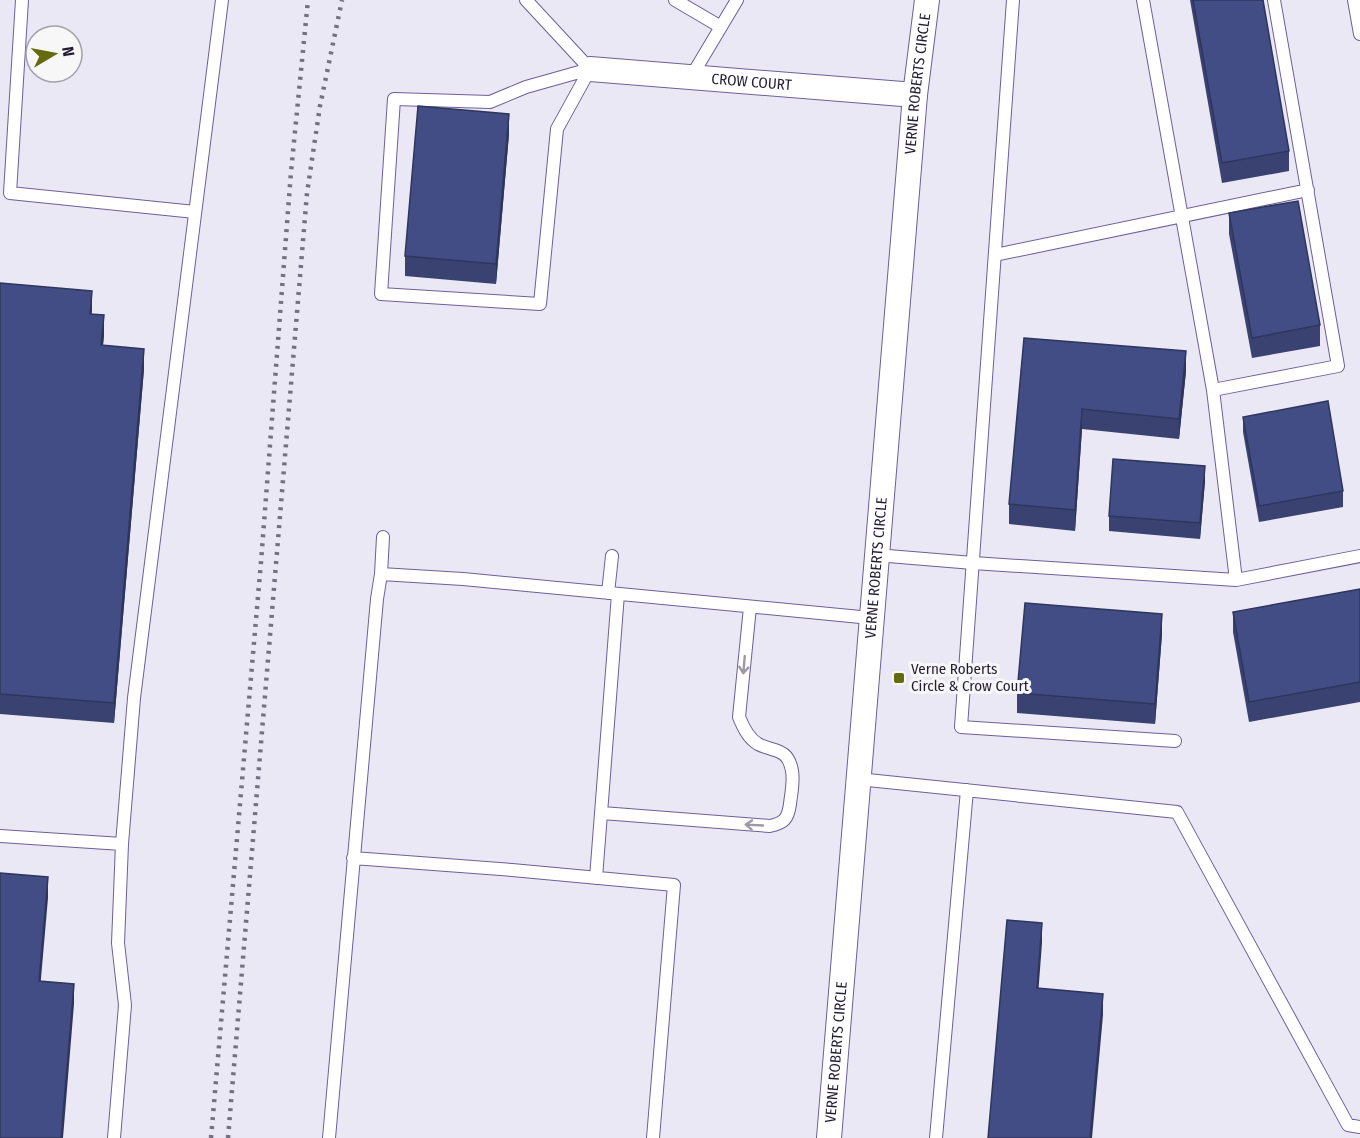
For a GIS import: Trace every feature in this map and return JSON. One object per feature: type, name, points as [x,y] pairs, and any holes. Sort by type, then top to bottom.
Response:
[{"type":"street","name":"VERNE ROBERTS CIRCLE","points":[[829,1138],[915,95],[927,0]]},
{"type":"street","name":"CROW COURT","points":[[590,69],[915,95]]},
{"type":"lane","points":[[22,0],[10,193],[195,212]]},
{"type":"lane","points":[[114,1138],[125,1005],[118,943],[134,698],[222,0]]},
{"type":"lane","points":[[526,0],[590,69]]},
{"type":"lane","points":[[675,0],[721,27]]},
{"type":"lane","points":[[691,77],[737,0]]},
{"type":"lane","points":[[1012,0],[961,727],[1175,741]]},
{"type":"lane","points":[[1143,0],[1213,390],[1236,580]]},
{"type":"lane","points":[[1213,390],[1338,366],[1274,0]]},
{"type":"lane","points":[[1354,0],[1360,34]]},
{"type":"lane","points":[[590,69],[557,129],[540,304],[381,294],[394,99],[490,102],[525,87],[590,69]]},
{"type":"lane","points":[[995,255],[1308,190]]},
{"type":"lane","points":[[329,1138],[384,537]]},
{"type":"lane","points":[[876,555],[1236,580],[1360,556]]},
{"type":"lane","points":[[596,878],[602,813],[613,594],[612,556]]},
{"type":"lane","points":[[381,574],[464,579],[871,618]]},
{"type":"lane","points":[[602,813],[770,826],[780,824],[786,818],[793,783],[792,770],[788,761],[781,751],[757,743],[744,729],[740,717],[750,607]]},
{"type":"lane","points":[[858,779],[1177,812],[1348,1125],[1360,1127]]},
{"type":"lane","points":[[936,1138],[967,790]]},
{"type":"lane","points":[[0,836],[123,844]]},
{"type":"lane","points":[[354,858],[674,885],[653,1138]]},
{"type":"building","points":[[1193,0],[1263,0],[1289,151],[1222,163]]},
{"type":"building","points":[[418,106],[509,114],[496,264],[405,256]]},
{"type":"building","points":[[1298,201],[1320,325],[1252,338],[1229,213]]},
{"type":"building","points":[[0,283],[92,291],[90,314],[104,315],[101,345],[144,349],[114,703],[0,694]]},
{"type":"building","points":[[1024,338],[1186,351],[1179,419],[1082,409],[1075,510],[1009,504]]},
{"type":"building","points":[[1328,401],[1343,491],[1259,506],[1243,417]]},
{"type":"building","points":[[1113,459],[1205,466],[1200,523],[1109,516]]},
{"type":"building","points":[[1360,589],[1360,682],[1249,702],[1233,612]]},
{"type":"building","points":[[1025,603],[1162,614],[1155,704],[1017,693]]},
{"type":"building","points":[[0,873],[48,877],[39,981],[74,984],[61,1138],[0,1138]]},
{"type":"building","points":[[1007,920],[1042,923],[1037,988],[1103,994],[1090,1138],[988,1138]]},
{"type":"railway","points":[[211,1138],[261,562],[291,172],[308,0]]},
{"type":"railway","points":[[228,1138],[307,193],[320,106],[342,0]]},
{"type":"place","name":"Verne Roberts Circle & Crow Court","points":[[899,678]]}]
